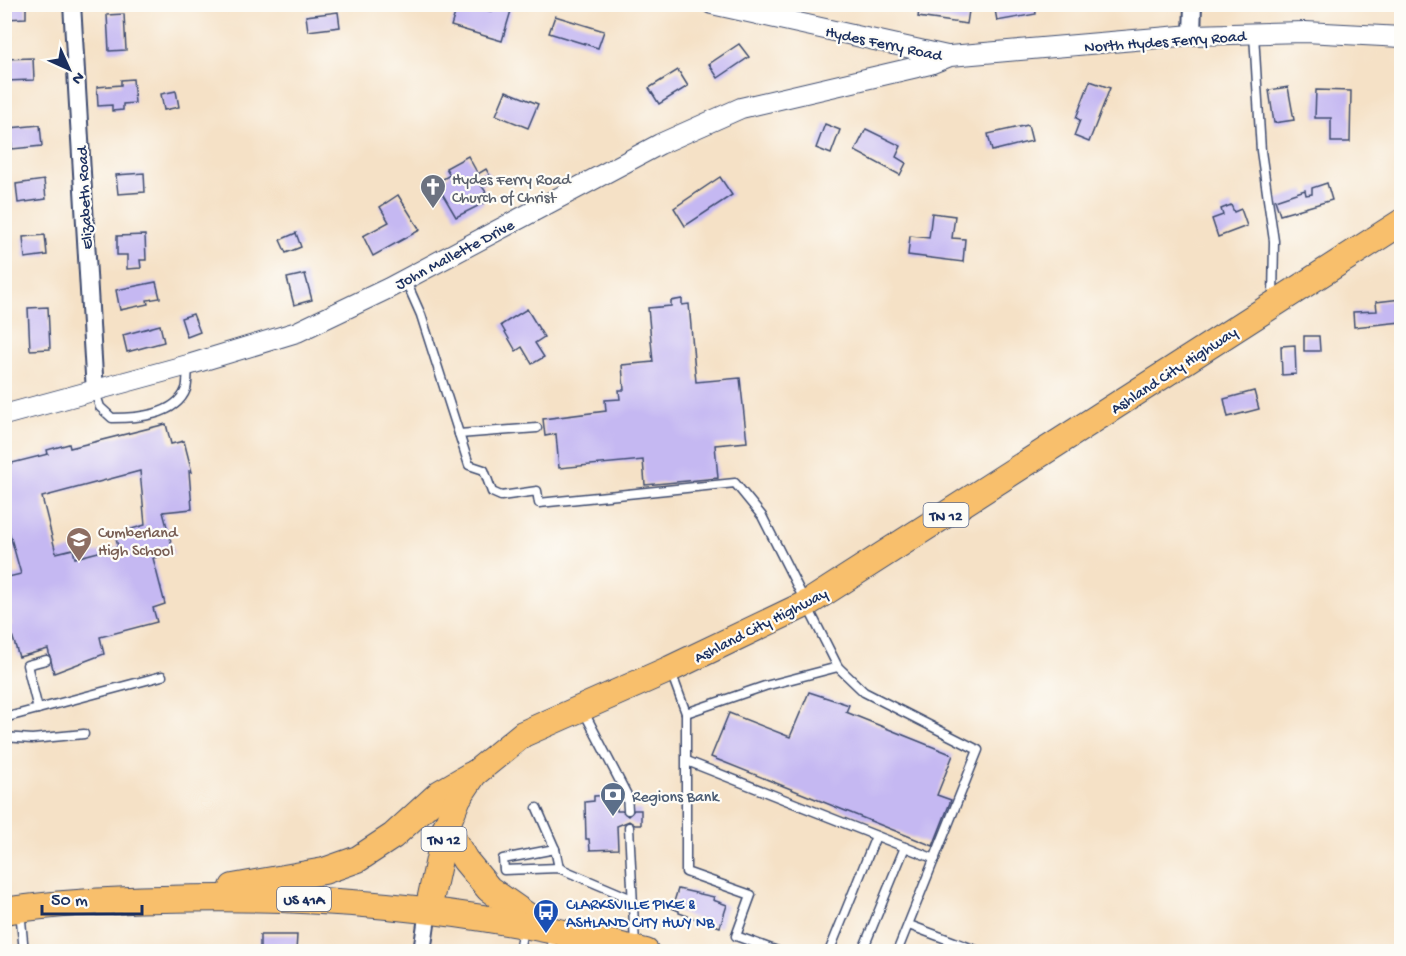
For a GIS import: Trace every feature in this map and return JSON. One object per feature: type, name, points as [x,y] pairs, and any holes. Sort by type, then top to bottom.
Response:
[{"type":"main road","name":"Ashland City Highway","points":[[428,910],[446,827],[458,798],[474,774],[523,734],[670,669],[808,603],[1401,222]]},
{"type":"main road","points":[[179,898],[324,871],[358,859],[393,836],[440,793],[474,774]]},
{"type":"main road","points":[[446,827],[465,860],[531,942]]},
{"type":"main road","name":"US 41A","points":[[12,910],[179,898],[302,899],[428,910],[531,942],[627,949]]},
{"type":"street","name":"Elizabeth Road","points":[[72,4],[94,392]]},
{"type":"street","name":"Hydes Ferry Road","points":[[712,4],[929,59]]},
{"type":"street","points":[[1192,36],[1193,4]]},
{"type":"street","name":"North Hydes Ferry Road","points":[[929,59],[1192,36],[1305,32],[1401,37]]},
{"type":"street","name":"John Mallette Drive","points":[[4,415],[94,392],[297,332],[405,279],[660,144],[741,108],[929,59]]},
{"type":"street","points":[[422,951],[428,910]]},
{"type":"lane","points":[[1254,34],[1261,151],[1274,241],[1273,305]]},
{"type":"lane","points":[[405,279],[421,315],[469,465],[484,470],[492,492],[501,496],[537,491],[539,503],[735,483],[762,516],[808,603],[838,667],[864,692],[978,750],[897,951]]},
{"type":"lane","points":[[94,392],[100,407],[112,418],[132,418],[172,407],[186,389],[188,365]]},
{"type":"lane","points":[[459,434],[537,428]]},
{"type":"lane","points":[[38,709],[27,665],[46,660]]},
{"type":"lane","points":[[686,714],[765,686],[838,667]]},
{"type":"lane","points":[[670,669],[686,714],[686,872],[751,896],[736,936],[780,951]]},
{"type":"lane","points":[[4,718],[162,676]]},
{"type":"lane","points":[[582,707],[627,795],[628,810]]},
{"type":"lane","points":[[4,736],[32,739],[84,734]]},
{"type":"lane","points":[[687,761],[935,859]]},
{"type":"lane","points":[[537,808],[555,849],[559,868]]},
{"type":"lane","points":[[627,949],[632,899],[629,827]]},
{"type":"lane","points":[[829,951],[876,836]]},
{"type":"lane","points":[[862,951],[904,847]]},
{"type":"lane","points":[[555,849],[503,859],[502,866],[504,870],[559,868],[632,899]]},
{"type":"lane","points":[[12,910],[24,951]]},
{"type":"lane","points":[[909,925],[981,951]]},
{"type":"lane","points":[[335,951],[354,951]]},
{"type":"building","points":[[5,4],[26,4],[26,18],[5,19]]},
{"type":"building","points":[[458,4],[491,11],[493,4],[513,4],[502,41],[451,26]]},
{"type":"building","points":[[920,4],[970,4],[967,24],[918,17]]},
{"type":"building","points":[[994,4],[1035,4],[1036,14],[997,21]]},
{"type":"building","points":[[338,12],[340,27],[308,31],[306,16]]},
{"type":"building","points":[[124,14],[126,50],[109,51],[107,15]]},
{"type":"building","points":[[555,16],[604,31],[598,48],[549,33]]},
{"type":"building","points":[[739,44],[749,57],[718,78],[709,64]]},
{"type":"building","points":[[33,58],[34,80],[4,81],[4,59]]},
{"type":"building","points":[[678,70],[688,86],[659,104],[649,88]]},
{"type":"building","points":[[133,79],[135,103],[123,104],[123,110],[112,111],[112,105],[98,106],[97,87],[121,85],[121,80]]},
{"type":"building","points":[[1090,81],[1110,88],[1089,142],[1074,136],[1080,120],[1076,118]]},
{"type":"building","points":[[1288,87],[1294,120],[1274,123],[1269,90]]},
{"type":"building","points":[[1316,90],[1351,91],[1350,142],[1331,142],[1331,118],[1315,118]]},
{"type":"building","points":[[176,91],[179,107],[164,110],[161,94]]},
{"type":"building","points":[[506,91],[538,104],[528,128],[496,115]]},
{"type":"building","points":[[825,124],[840,130],[831,154],[816,148]]},
{"type":"building","points":[[40,125],[42,146],[12,149],[10,128]]},
{"type":"building","points":[[1028,125],[1032,141],[992,151],[988,134]]},
{"type":"building","points":[[866,129],[901,146],[896,157],[906,163],[900,175],[855,151]]},
{"type":"building","points":[[468,156],[478,174],[486,169],[492,179],[481,185],[486,192],[480,196],[484,203],[456,217],[436,183],[450,175],[446,168]]},
{"type":"building","points":[[144,173],[145,192],[118,194],[116,175]]},
{"type":"building","points":[[720,177],[732,195],[685,226],[674,208]]},
{"type":"building","points":[[44,180],[46,199],[18,203],[16,184]]},
{"type":"building","points":[[1327,183],[1332,200],[1280,215],[1275,200],[1305,190],[1306,195],[1312,194],[1312,188]]},
{"type":"building","points":[[398,195],[420,230],[373,256],[363,236],[389,222],[380,207]]},
{"type":"building","points":[[1231,205],[1234,212],[1241,209],[1247,226],[1218,237],[1212,219],[1223,215],[1221,209]]},
{"type":"building","points":[[932,213],[955,216],[952,238],[965,239],[963,262],[908,255],[910,236],[929,238]]},
{"type":"building","points":[[296,233],[301,247],[286,253],[280,240]]},
{"type":"building","points":[[45,235],[47,255],[25,258],[23,237]]},
{"type":"building","points":[[145,235],[146,260],[140,260],[141,268],[127,269],[127,255],[117,255],[117,236]]},
{"type":"building","points":[[305,274],[312,300],[294,305],[287,278]]},
{"type":"building","points":[[156,282],[160,298],[147,300],[148,304],[120,310],[116,290]]},
{"type":"building","points":[[682,299],[682,305],[689,304],[696,382],[740,378],[747,442],[715,445],[718,478],[645,485],[643,460],[559,468],[556,434],[545,436],[543,419],[606,411],[605,400],[620,399],[619,390],[624,390],[622,365],[653,362],[648,308],[671,306],[671,301]]},
{"type":"building","points":[[1401,299],[1401,322],[1354,327],[1353,312],[1377,311],[1376,302]]},
{"type":"building","points":[[48,307],[50,349],[30,350],[28,308]]},
{"type":"building","points":[[527,309],[544,337],[535,343],[544,357],[532,364],[522,347],[516,351],[501,325]]},
{"type":"building","points":[[193,314],[200,332],[187,337],[181,318]]},
{"type":"building","points":[[160,325],[164,342],[127,352],[123,335]]},
{"type":"building","points":[[1304,336],[1319,336],[1320,351],[1304,351]]},
{"type":"building","points":[[1295,345],[1296,374],[1282,375],[1281,346]]},
{"type":"building","points":[[1254,391],[1259,409],[1228,417],[1224,399]]},
{"type":"building","points":[[166,424],[171,444],[184,441],[192,472],[189,471],[192,509],[163,512],[174,553],[153,558],[165,604],[153,608],[157,622],[100,637],[104,654],[54,673],[48,649],[19,657],[9,626],[12,625],[7,604],[4,605],[4,578],[21,574],[4,513],[4,465],[48,454],[47,450],[69,444],[70,448]],"holes":[[[140,471],[145,525],[115,534],[118,547],[75,558],[73,549],[56,553],[42,497]]]},
{"type":"building","points":[[809,692],[849,705],[846,712],[953,755],[937,795],[951,800],[933,846],[711,757],[729,713],[790,737]]},
{"type":"building","name":"Regions Bank","points":[[616,795],[617,811],[622,811],[628,816],[634,810],[641,810],[641,825],[635,825],[629,821],[617,826],[618,849],[590,850],[589,839],[586,839],[585,802],[594,801],[594,796]]},
{"type":"building","points":[[678,889],[714,897],[713,900],[727,905],[720,927],[679,913],[672,908]]},
{"type":"building","points":[[260,935],[297,935],[296,951],[260,951]]},
{"type":"place","name":"Hydes Ferry Road Church of Christ","points":[[433,210]]},
{"type":"place","name":"Cumberland High School","points":[[79,563]]},
{"type":"place","name":"Regions Bank","points":[[613,818]]},
{"type":"place","name":"CLARKSVILLE PIKE & ASHLAND CITY HWY NB","points":[[546,935]]}]
